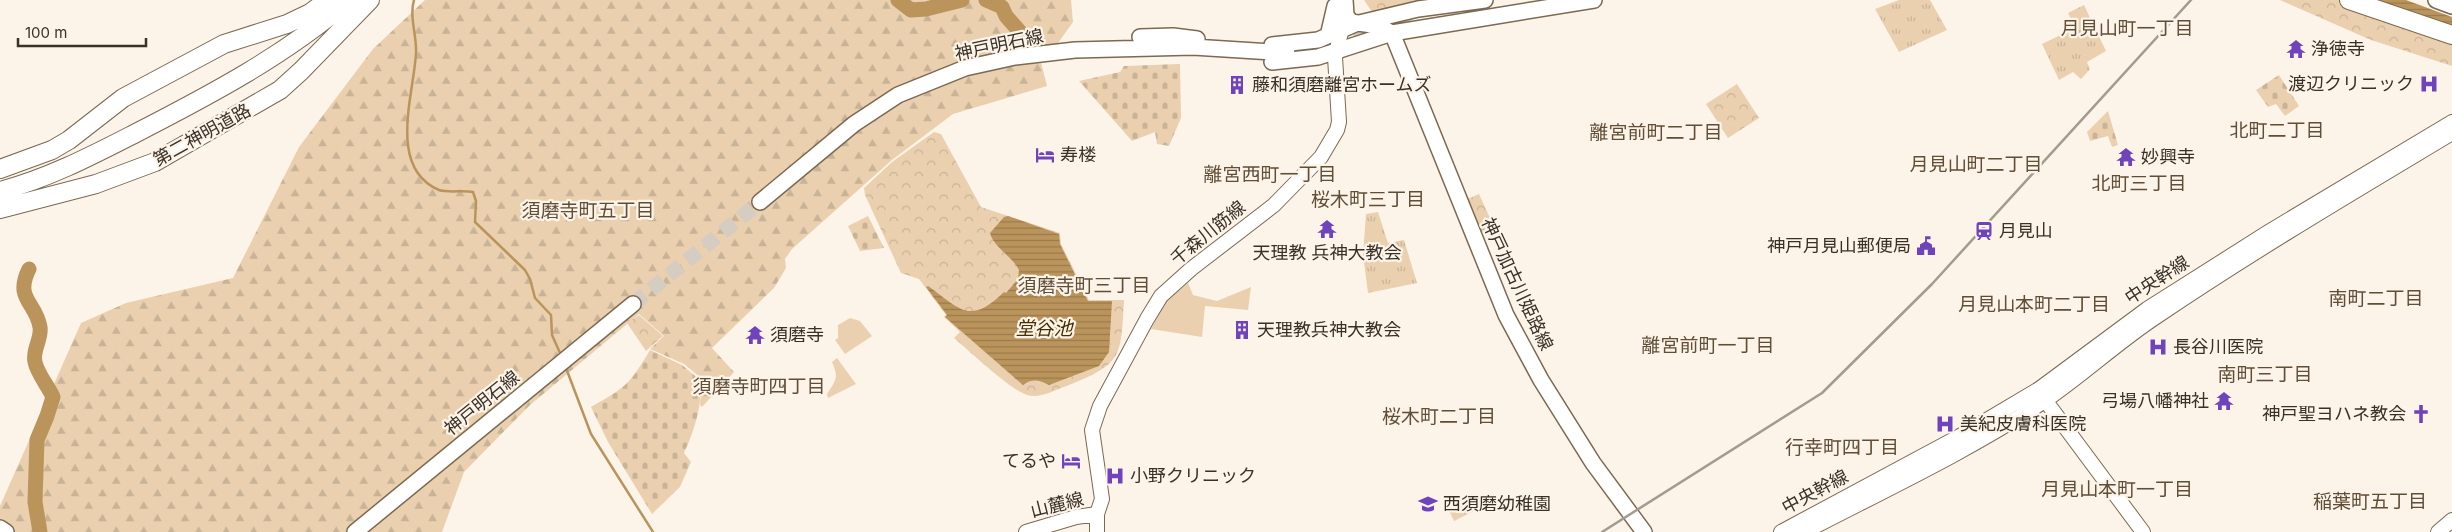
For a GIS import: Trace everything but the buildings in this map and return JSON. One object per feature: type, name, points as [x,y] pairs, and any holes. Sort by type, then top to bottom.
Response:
[{"type":"highway","points":[[0,169],[52,150],[69,140],[123,98],[224,44],[287,24],[310,13],[328,0]]},
{"type":"highway","points":[[2341,0],[2354,1],[2452,35]]},
{"type":"highway","points":[[2380,0],[2452,26]]},
{"type":"highway","name":"第二神明道路","points":[[0,191],[64,170],[195,103],[313,29],[360,2]]},
{"type":"highway","name":"第二神明道路","points":[[0,210],[96,184],[155,162],[280,90],[301,71],[360,2]]},
{"type":"highway","name":"第二神明道路","points":[[0,173],[87,152],[133,135]]},
{"type":"main road","points":[[1075,50],[1120,38],[1173,36],[1274,45],[1292,44],[1328,36],[1349,26],[1418,9],[1485,0]]},
{"type":"main road","points":[[1411,19],[1555,0]]},
{"type":"main road","points":[[1340,3],[1337,22],[1349,26],[1357,36],[1392,33],[1594,0]]},
{"type":"main road","points":[[2436,0],[2452,6]]},
{"type":"main road","points":[[1328,36],[1340,3]]},
{"type":"main road","points":[[1146,47],[1160,51],[1249,62],[1298,61],[1333,56],[1392,33]]},
{"type":"main road","name":"神戸加古川姫路線","points":[[1392,33],[1506,315],[1541,380],[1594,463],[1644,532]]},
{"type":"main road","name":"神戸明石線","points":[[760,202],[854,124],[898,95],[965,68],[1015,57],[1075,50],[1193,47],[1286,53]]},
{"type":"main road","name":"神戸明石線","points":[[355,532],[633,304]]},
{"type":"main road","points":[[0,528],[6,532]]},
{"type":"street","name":"千森川筋線","points":[[1097,532],[1097,514],[1102,499],[1092,430],[1100,406],[1161,296],[1191,269],[1274,204],[1322,156],[1337,130],[1339,122],[1333,56],[1349,26]]},
{"type":"street","points":[[1328,36],[1333,56]]},
{"type":"street","name":"中央幹線","points":[[1781,532],[1960,436],[2039,389],[2152,305],[2278,226],[2452,122]]},
{"type":"street","name":"中央幹線","points":[[1804,532],[1959,453],[2046,400],[2154,318],[2193,292],[2452,133]]},
{"type":"street","points":[[2046,400],[2143,532]]},
{"type":"street","name":"山麓線","points":[[1026,532],[1076,517],[1097,514]]},
{"type":"street","points":[[2438,532],[2452,520]]},
{"type":"green space","points":[[425,0],[1071,0],[1073,22],[1058,43],[1037,47],[1047,86],[953,114],[892,160],[792,249],[785,259],[786,268],[774,288],[712,348],[734,372],[702,407],[700,405],[702,379],[684,364],[650,349],[664,336],[639,314],[530,405],[464,472],[442,532],[0,532],[0,506],[81,323],[126,303],[233,278],[299,147],[373,49]]},
{"type":"green space","points":[[1364,0],[1450,0],[1372,12]]},
{"type":"green space","points":[[1899,0],[1930,0],[1947,30],[1899,52],[1875,9]]},
{"type":"green space","points":[[2280,0],[2359,0],[2452,33],[2452,66],[2371,40]]},
{"type":"green space","points":[[2084,5],[2106,51],[2087,62],[2090,69],[2081,79],[2073,72],[2059,80],[2042,44],[2075,28],[2068,13]]},
{"type":"green space","points":[[1180,64],[1181,118],[1169,146],[1157,144],[1155,132],[1132,141],[1079,81],[1120,72],[1124,66]]},
{"type":"green space","points":[[2279,75],[2299,106],[2285,116],[2276,104],[2268,107],[2256,90]]},
{"type":"green space","points":[[1737,84],[1759,118],[1728,138],[1706,104]]},
{"type":"green space","points":[[2108,111],[2118,145],[2112,147],[2108,136],[2090,141],[2087,132]]},
{"type":"green space","points":[[934,132],[941,134],[981,207],[1060,233],[1061,244],[1089,300],[1124,300],[1119,348],[1114,358],[1107,365],[1083,379],[1051,392],[1032,396],[1020,392],[954,338],[960,332],[944,317],[946,315],[919,279],[901,273],[865,195],[864,188],[892,162]]},
{"type":"green space","points":[[1479,194],[1494,227],[1480,234],[1465,200]]},
{"type":"green space","points":[[1378,212],[1388,243],[1404,240],[1417,283],[1368,293],[1363,255],[1366,214]]},
{"type":"green space","points":[[868,216],[884,248],[860,251],[848,226]]},
{"type":"green space","points":[[1188,283],[1193,295],[1217,301],[1251,287],[1248,310],[1205,306],[1202,337],[1151,329],[1165,302]]},
{"type":"green space","points":[[639,315],[663,336],[646,351],[627,323]]},
{"type":"green space","points":[[850,318],[860,321],[872,336],[845,354],[835,340],[838,338],[838,325]]},
{"type":"green space","points":[[650,350],[682,365],[700,380],[701,389],[697,418],[684,453],[691,462],[680,487],[652,514],[608,442],[591,407],[612,395],[626,384]]},
{"type":"green space","points":[[837,358],[856,384],[828,398],[827,394],[836,379],[832,362]]},
{"type":"green space","points":[[1468,494],[1476,510],[1454,521],[1446,504]]},
{"type":"water","points":[[2356,0],[2406,0],[2452,17],[2452,32]]},
{"type":"water","name":"堂谷池","points":[[1008,216],[1059,234],[1060,244],[1088,301],[1112,301],[1109,352],[1099,366],[1049,385],[1036,380],[1023,385],[945,317],[947,315],[926,287],[928,286],[958,307],[974,311],[992,302],[1004,292],[1006,293],[1018,279],[1019,270],[995,243],[990,233],[1004,217]]},
{"type":"waterway","points":[[414,0],[412,13],[416,53],[407,129],[408,148],[413,165],[423,179],[439,190],[473,192],[476,201],[475,222],[525,270],[530,279],[535,298],[551,315],[552,335],[560,353]]},
{"type":"waterway","points":[[898,0],[911,10],[926,9],[962,0]]},
{"type":"waterway","points":[[986,0],[1002,7],[1006,16],[1020,32]]},
{"type":"waterway","points":[[29,269],[25,279],[25,294],[40,327],[40,336],[34,358],[38,371],[53,397],[37,440],[35,502],[40,532]]},
{"type":"waterway","points":[[566,368],[591,434],[653,532]]},
{"type":"tunnel","points":[[1287,53],[1411,19]]},
{"type":"tunnel","points":[[633,304],[760,202]]},
{"type":"railway","points":[[1602,532],[1822,393],[1932,284],[2191,0]]},
{"type":"place","name":"浄徳寺","points":[[2296,49]]},
{"type":"place","name":"渡辺クリニック","points":[[2429,84]]},
{"type":"place","name":"藤和須磨離宮ホームズ","points":[[1237,85]]},
{"type":"place","name":"寿楼","points":[[1045,155]]},
{"type":"place","name":"妙興寺","points":[[2126,157]]},
{"type":"place","name":"天理教 兵神大教会","points":[[1327,229]]},
{"type":"place","name":"月見山","points":[[1984,231]]},
{"type":"place","name":"神戸月見山郵便局","points":[[1926,246]]},
{"type":"place","name":"天理教兵神大教会","points":[[1242,330]]},
{"type":"place","name":"須磨寺","points":[[755,335]]},
{"type":"place","name":"長谷川医院","points":[[2158,347]]},
{"type":"place","name":"弓場八幡神社","points":[[2224,401]]},
{"type":"place","name":"神戸聖ヨハネ教会","points":[[2421,414]]},
{"type":"place","name":"美紀皮膚科医院","points":[[1945,424]]},
{"type":"place","name":"てるや","points":[[1071,461]]},
{"type":"place","name":"小野クリニック","points":[[1115,476]]},
{"type":"place","name":"西須磨幼稚園","points":[[1428,504]]},
{"type":"district","name":"月見山町一丁目","points":[[2127,28]]},
{"type":"district","name":"北町二丁目","points":[[2277,130]]},
{"type":"district","name":"離宮前町二丁目","points":[[1656,132]]},
{"type":"district","name":"月見山町二丁目","points":[[1976,164]]},
{"type":"district","name":"離宮西町一丁目","points":[[1270,174]]},
{"type":"district","name":"北町三丁目","points":[[2139,183]]},
{"type":"district","name":"桜木町三丁目","points":[[1368,199]]},
{"type":"district","name":"須磨寺町五丁目","points":[[588,210]]},
{"type":"district","name":"須磨寺町三丁目","points":[[1084,285]]},
{"type":"district","name":"南町二丁目","points":[[2376,298]]},
{"type":"district","name":"月見山本町二丁目","points":[[2034,304]]},
{"type":"district","name":"離宮前町一丁目","points":[[1708,345]]},
{"type":"district","name":"南町三丁目","points":[[2265,374]]},
{"type":"district","name":"須磨寺町四丁目","points":[[759,386]]},
{"type":"district","name":"桜木町二丁目","points":[[1439,416]]},
{"type":"district","name":"行幸町四丁目","points":[[1842,447]]},
{"type":"district","name":"月見山本町一丁目","points":[[2117,489]]},
{"type":"district","name":"稲葉町五丁目","points":[[2370,501]]}]
